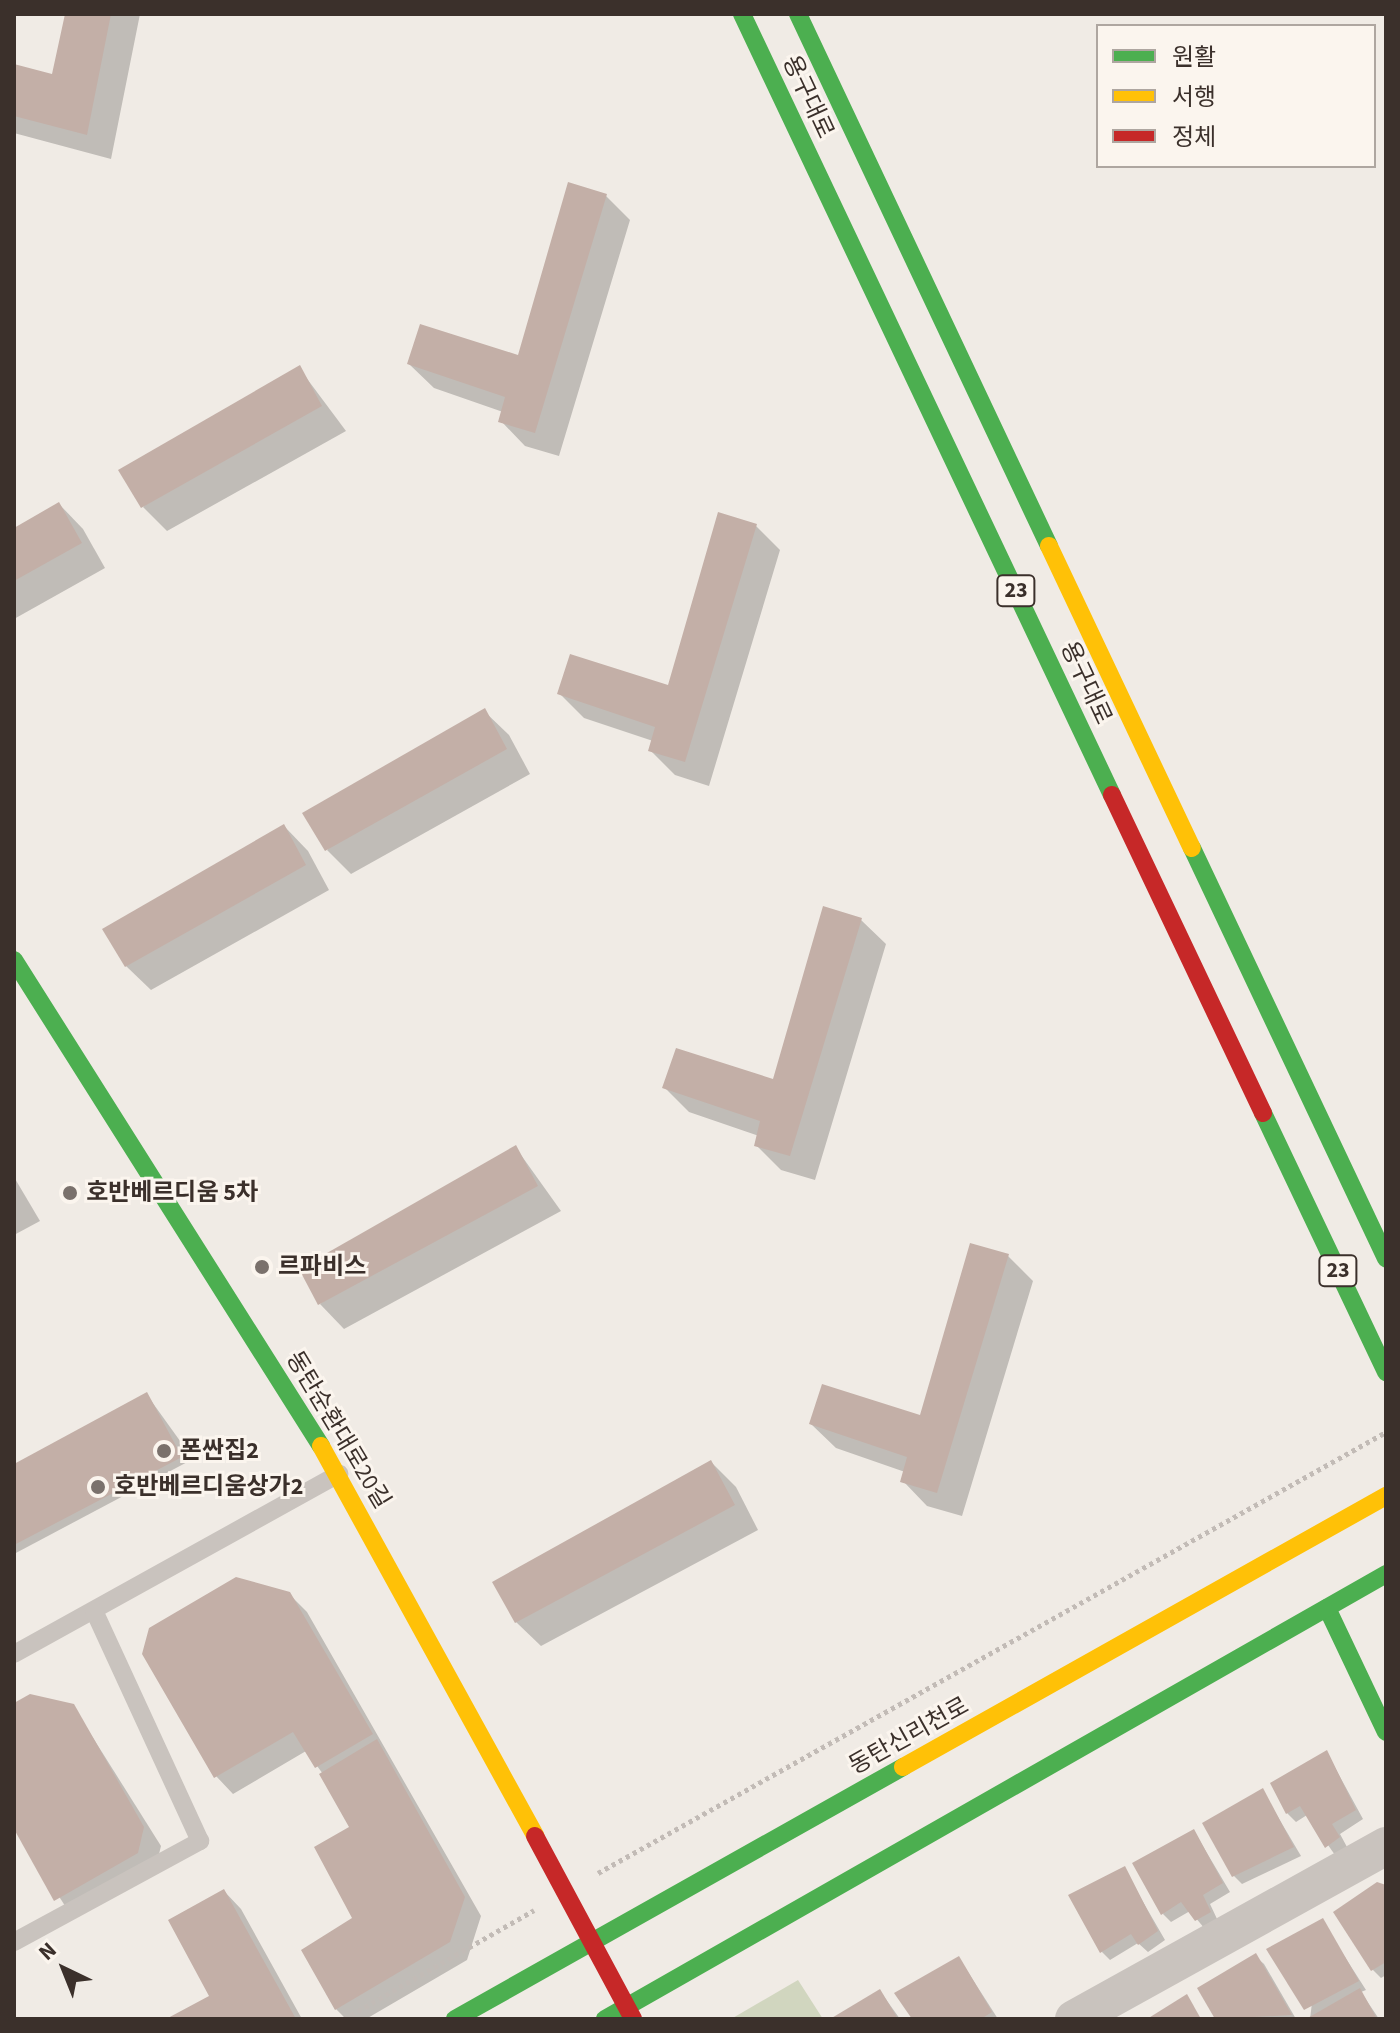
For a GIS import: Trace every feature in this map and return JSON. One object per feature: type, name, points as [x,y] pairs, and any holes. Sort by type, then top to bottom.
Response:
[{"type":"main road","name":"용구대로","points":[[742,14],[1386,1372]]},
{"type":"main road","name":"용구대로","points":[[798,14],[1386,1259]]},
{"type":"main road","name":"동탄순환대로20길","points":[[14,960],[339,1474],[630,2013]]},
{"type":"main road","name":"동탄신리천로","points":[[455,2019],[1386,1496]]},
{"type":"main road","points":[[605,2019],[630,2013],[1386,1574]]},
{"type":"main road","points":[[1327,1608],[1386,1732]]},
{"type":"street","points":[[1074,2019],[1386,1846]]},
{"type":"lane","points":[[14,1654],[339,1474]]},
{"type":"lane","points":[[14,1942],[200,1841],[94,1611]]},
{"type":"path","points":[[344,2019],[566,1891],[1386,1432]]},
{"type":"green space","points":[[798,1980],[823,2019],[731,2019]]},
{"type":"building","points":[[65,14],[111,14],[87,135],[14,116],[14,64],[52,74]]},
{"type":"building","points":[[568,182],[607,194],[535,433],[498,422],[505,397],[407,364],[420,324],[518,355]]},
{"type":"building","points":[[300,365],[322,406],[141,508],[118,470]]},
{"type":"building","points":[[59,502],[82,543],[14,581],[14,528]]},
{"type":"building","points":[[718,512],[757,524],[685,762],[648,751],[655,727],[557,694],[570,654],[668,685]]},
{"type":"building","points":[[485,708],[507,749],[325,851],[302,813]]},
{"type":"building","points":[[284,824],[306,865],[125,967],[102,929]]},
{"type":"building","points":[[823,906],[862,918],[790,1156],[754,1146],[760,1121],[662,1088],[676,1048],[773,1079]]},
{"type":"building","points":[[516,1145],[538,1186],[318,1305],[299,1269]]},
{"type":"building","points":[[970,1243],[1009,1254],[937,1493],[900,1482],[907,1457],[809,1424],[822,1384],[920,1415]]},
{"type":"building","points":[[147,1392],[182,1457],[14,1545],[14,1464]]},
{"type":"building","points":[[711,1460],[735,1505],[515,1623],[492,1582]]},
{"type":"building","points":[[236,1577],[290,1592],[373,1734],[315,1768],[293,1732],[214,1778],[142,1654],[149,1628]]},
{"type":"building","points":[[30,1694],[74,1704],[144,1827],[138,1853],[54,1901],[14,1829],[14,1703]]},
{"type":"building","points":[[377,1739],[465,1897],[450,1942],[335,2010],[301,1950],[352,1918],[314,1847],[349,1827],[319,1774]]},
{"type":"building","points":[[1327,1750],[1356,1810],[1332,1824],[1340,1837],[1325,1848],[1300,1806],[1286,1814],[1270,1783]]},
{"type":"building","points":[[1263,1788],[1294,1847],[1232,1877],[1202,1823]]},
{"type":"building","points":[[1194,1829],[1223,1883],[1203,1895],[1211,1912],[1195,1921],[1181,1902],[1161,1915],[1132,1863]]},
{"type":"building","points":[[1125,1866],[1158,1931],[1138,1945],[1131,1934],[1100,1953],[1068,1895]]},
{"type":"building","points":[[1377,1882],[1386,1885],[1386,1962],[1371,1971],[1333,1912]]},
{"type":"building","points":[[224,1889],[296,2019],[166,2019],[209,1996],[168,1920]]},
{"type":"building","points":[[1323,1918],[1359,1981],[1304,2010],[1266,1949]]},
{"type":"building","points":[[1256,1953],[1292,2015],[1215,2019],[1197,1988]]},
{"type":"building","points":[[959,1956],[992,2012],[981,2019],[912,2019],[894,1993]]},
{"type":"building","points":[[1360,1988],[1377,2019],[1306,2019]]},
{"type":"building","points":[[880,1989],[898,2019],[830,2019]]},
{"type":"building","points":[[1187,1994],[1201,2019],[1147,2019]]},
{"type":"traffic: fast","points":[[742,14],[1112,795]]},
{"type":"traffic: fast","points":[[798,14],[1049,546]]},
{"type":"traffic: fast","points":[[1192,848],[1386,1259]]},
{"type":"traffic: fast","points":[[14,960],[321,1446]]},
{"type":"traffic: fast","points":[[1263,1113],[1386,1372]]},
{"type":"traffic: fast","points":[[605,2019],[1386,1574]]},
{"type":"traffic: fast","points":[[1327,1608],[1386,1732]]},
{"type":"traffic: fast","points":[[455,2019],[903,1767]]},
{"type":"traffic: slow","points":[[1049,546],[1192,848]]},
{"type":"traffic: slow","points":[[321,1446],[535,1836]]},
{"type":"traffic: slow","points":[[903,1767],[1386,1496]]},
{"type":"traffic: jam","points":[[1112,795],[1263,1113]]},
{"type":"traffic: jam","points":[[535,1836],[633,2019]]},
{"type":"place","name":"호반베르디움 5차","points":[[70,1193]]},
{"type":"place","name":"르파비스","points":[[262,1267]]},
{"type":"place","name":"폰싼집2","points":[[164,1451]]},
{"type":"place","name":"호반베르디움상가2","points":[[98,1487]]}]
